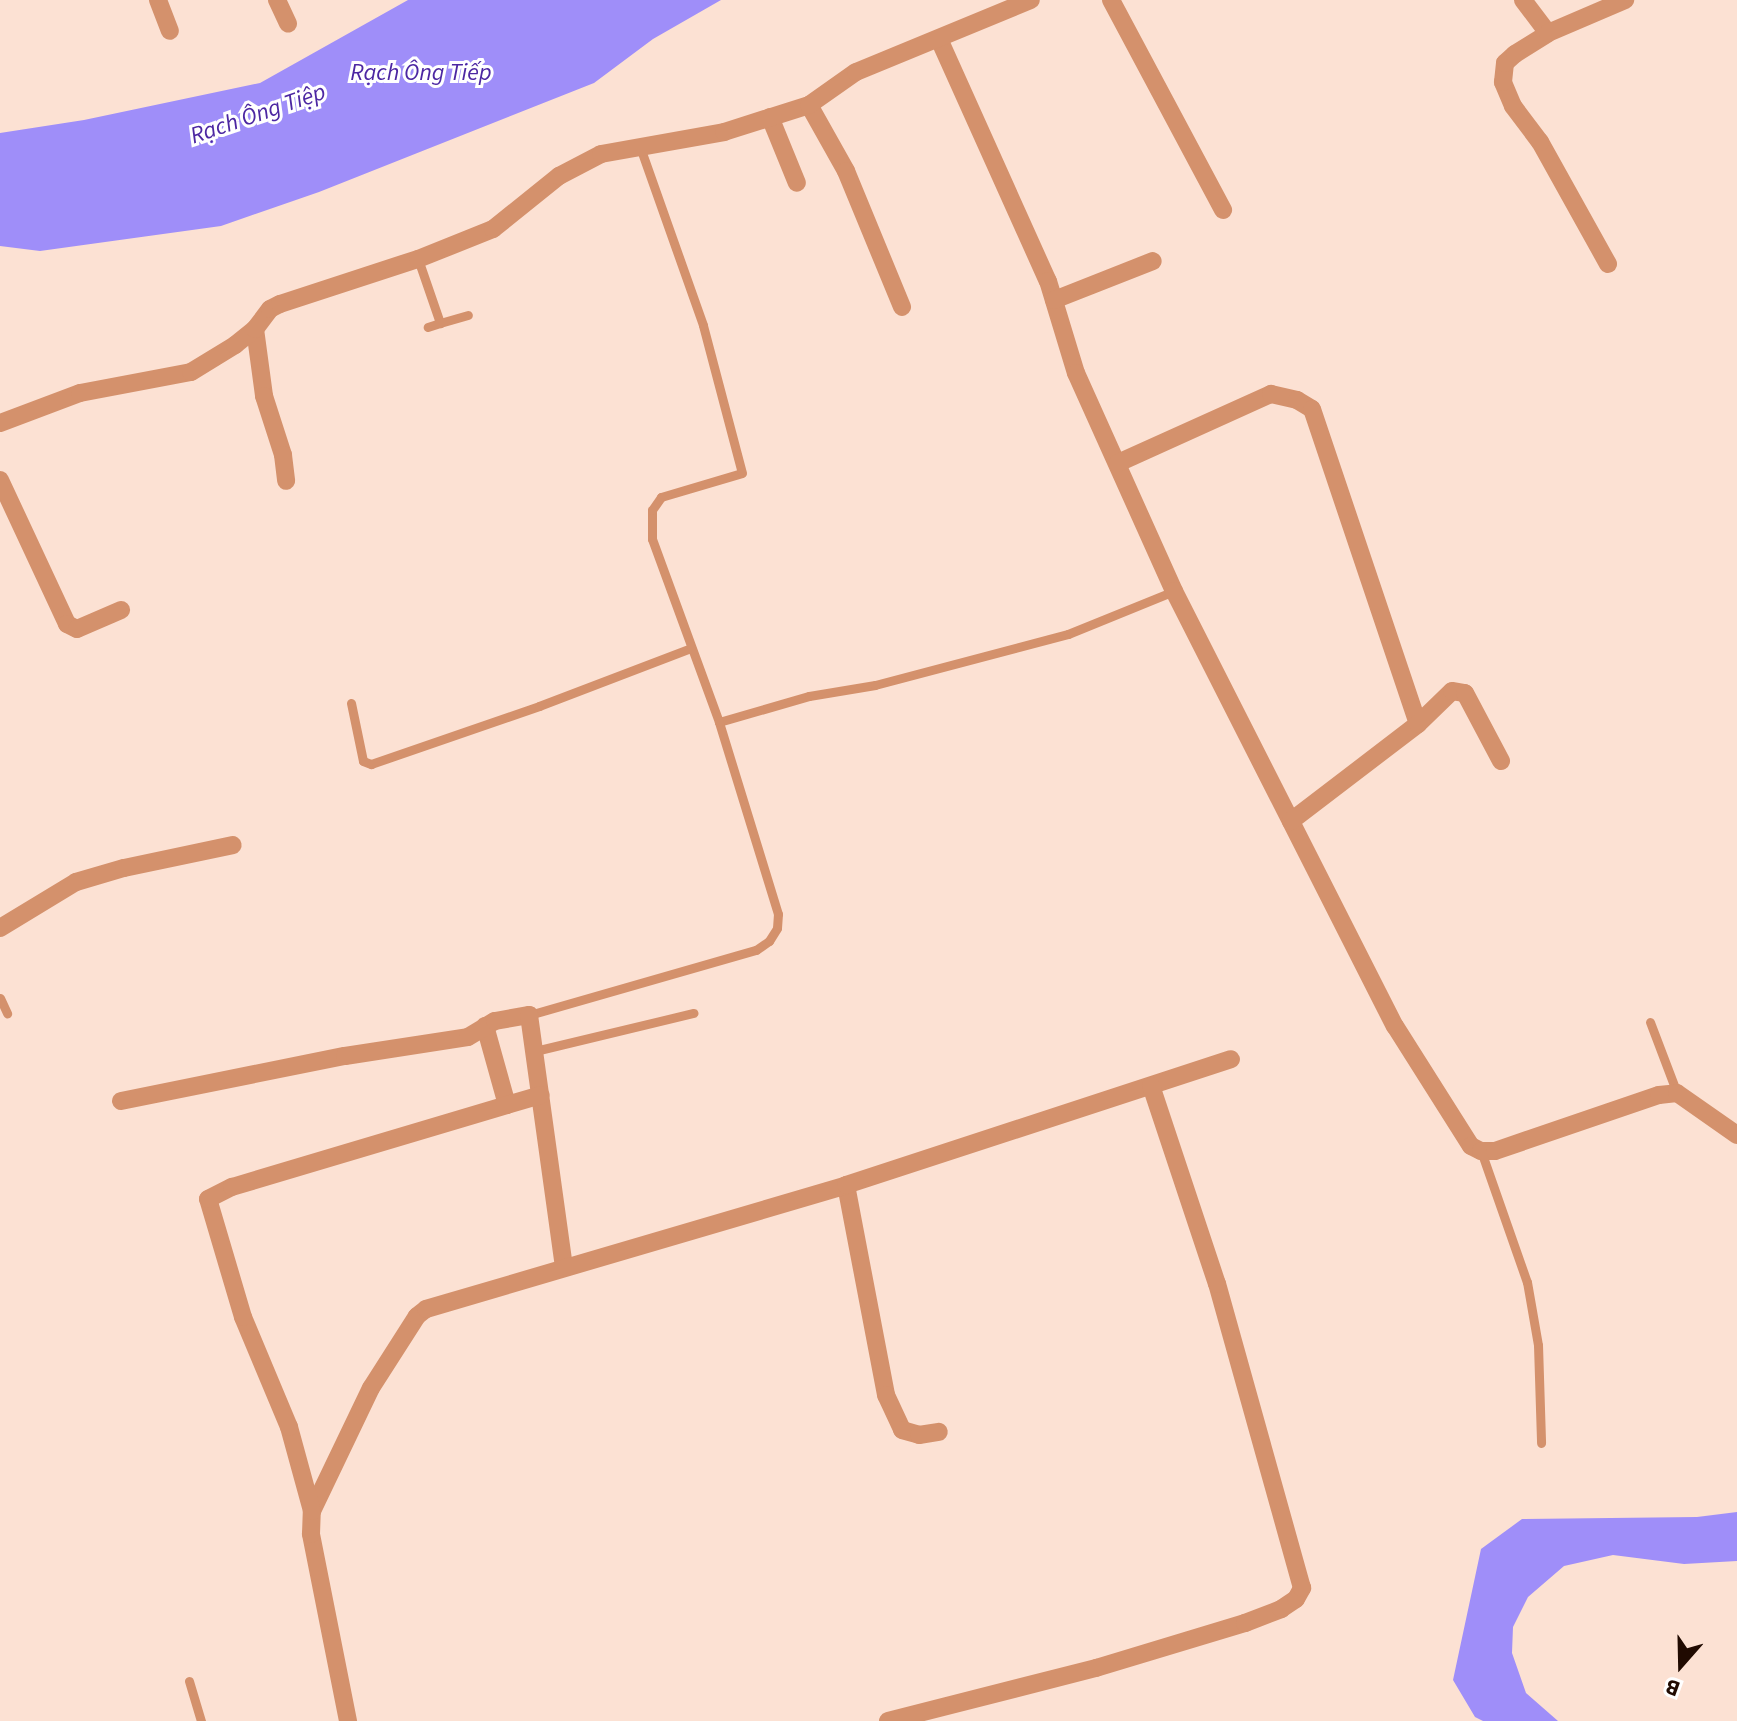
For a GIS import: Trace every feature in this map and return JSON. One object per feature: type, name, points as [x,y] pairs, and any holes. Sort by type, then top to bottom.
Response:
[{"type":"street","points":[[158,0],[170,31]]},
{"type":"street","points":[[277,0],[288,24]]},
{"type":"street","points":[[0,423],[80,393],[191,372],[255,329],[270,309],[418,259],[493,229],[559,176],[601,154],[724,132],[809,105],[856,72],[1031,0]]},
{"type":"street","points":[[1111,0],[1223,210]]},
{"type":"street","points":[[1523,0],[1548,33]]},
{"type":"street","points":[[1608,264],[1540,142],[1513,106],[1503,82],[1505,63],[1548,33],[1625,0]]},
{"type":"street","points":[[939,39],[1054,300],[1076,373],[1174,591],[1395,1026],[1471,1146],[1481,1151],[1495,1151],[1659,1095],[1677,1093],[1737,1135]]},
{"type":"street","points":[[809,105],[846,171],[902,307]]},
{"type":"street","points":[[770,117],[797,183]]},
{"type":"street","points":[[1054,300],[1153,261]]},
{"type":"street","points":[[255,329],[264,396],[283,455],[286,481]]},
{"type":"street","points":[[1118,463],[1271,394],[1297,400],[1312,409],[1418,724]]},
{"type":"street","points":[[0,480],[67,624],[77,629],[121,610]]},
{"type":"street","points":[[1291,821],[1418,724],[1452,691],[1465,693],[1501,761]]},
{"type":"street","points":[[0,928],[76,882],[124,868],[233,845]]},
{"type":"street","points":[[121,1101],[345,1056],[468,1037],[490,1024],[529,1015],[564,1266]]},
{"type":"street","points":[[490,1024],[507,1105]]},
{"type":"street","points":[[312,1511],[371,1388],[417,1316],[451,1299],[846,1185],[1231,1059]]},
{"type":"street","points":[[888,1721],[1096,1668],[1245,1623],[1281,1609],[1296,1599],[1302,1588],[1302,1577],[1217,1284],[1151,1086]]},
{"type":"street","points":[[348,1721],[311,1534],[312,1511],[289,1427],[243,1317],[208,1199],[232,1187],[541,1095]]},
{"type":"street","points":[[846,1185],[886,1395],[902,1430],[919,1435],[939,1432]]},
{"type":"lane","points":[[529,1015],[756,950],[774,936],[778,914],[719,722],[652,539],[652,510],[661,497],[742,473],[703,325],[640,147]]},
{"type":"lane","points":[[418,259],[440,323]]},
{"type":"lane","points":[[428,327],[468,315]]},
{"type":"lane","points":[[719,722],[809,696],[875,685],[1068,634],[1174,591]]},
{"type":"lane","points":[[351,703],[363,761],[371,764],[539,706],[691,648]]},
{"type":"lane","points":[[0,998],[7,1013]]},
{"type":"lane","points":[[535,1051],[693,1013]]},
{"type":"lane","points":[[1650,1022],[1677,1093]]},
{"type":"lane","points":[[1481,1151],[1527,1282],[1538,1345],[1541,1443]]},
{"type":"lane","points":[[189,1681],[201,1721]]},
{"type":"water","name":"Rạch Ông Tiếp","points":[[408,0],[721,0],[653,39],[594,83],[319,192],[221,226],[40,251],[0,246],[0,133],[84,120],[260,83]]},
{"type":"water","points":[[1737,1512],[1737,1561],[1684,1564],[1613,1555],[1564,1566],[1528,1597],[1513,1627],[1512,1653],[1526,1693],[1558,1721],[1483,1721],[1475,1717],[1453,1680],[1481,1549],[1522,1519],[1697,1517]]},
{"type":"water label","name":"Rạch Ông Tiệp","points":[[258,114]]}]
